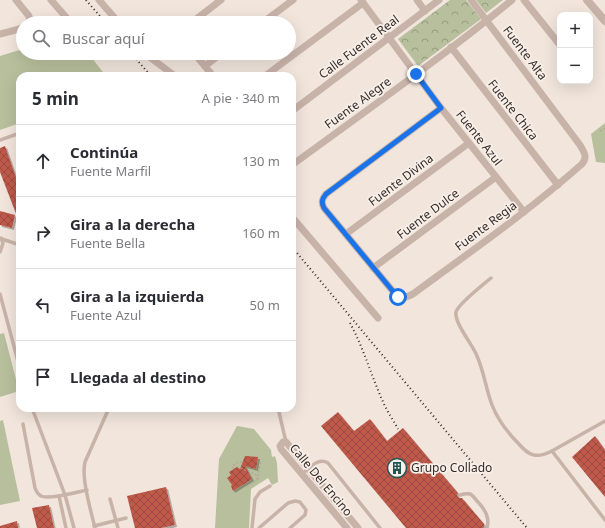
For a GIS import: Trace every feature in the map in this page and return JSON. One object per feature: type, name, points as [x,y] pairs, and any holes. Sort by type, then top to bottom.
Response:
[{"type":"street","points":[[16,0],[29,16]]},
{"type":"street","points":[[51,0],[65,16]]},
{"type":"street","points":[[99,0],[113,16]]},
{"type":"street","points":[[200,16],[221,0]]},
{"type":"street","points":[[271,16],[293,0]]},
{"type":"street","points":[[417,0],[425,11]]},
{"type":"street","name":"Calle Fuente Real","points":[[296,108],[439,0]]},
{"type":"street","name":"Fuente Alta","points":[[471,0],[580,145],[585,155],[584,161]]},
{"type":"street","name":"Fuente Alegre","points":[[296,162],[487,21],[512,0]]},
{"type":"street","points":[[524,0],[557,41]]},
{"type":"street","points":[[587,0],[605,22]]},
{"type":"street","points":[[296,52],[362,1]]},
{"type":"street","name":"Fuente Azul","points":[[362,1],[441,108],[524,212]]},
{"type":"street","points":[[0,34],[16,30]]},
{"type":"street","name":"Fuente Chica","points":[[452,47],[558,185]]},
{"type":"street","points":[[153,60],[170,72]]},
{"type":"street","points":[[200,60],[210,72]]},
{"type":"street","points":[[205,66],[213,60]]},
{"type":"street","points":[[269,72],[285,60]]},
{"type":"street","points":[[373,268],[324,208],[322,200],[326,194],[441,108]]},
{"type":"street","name":"Fuente Divina","points":[[346,234],[469,143]]},
{"type":"street","name":"Fuente Regia","points":[[373,268],[396,295],[400,298],[406,298],[524,212],[558,185],[584,161]]},
{"type":"street","name":"Fuente Dulce","points":[[373,268],[496,177]]},
{"type":"street","points":[[296,222],[378,318]]},
{"type":"street","name":"Calle Del Encino","points":[[347,528],[280,448],[282,443],[286,442],[358,528]]},
{"type":"lane","points":[[0,140],[16,134]]},
{"type":"lane","points":[[1,238],[16,244]]},
{"type":"lane","points":[[1,238],[3,243],[1,251]]},
{"type":"lane","points":[[491,278],[458,308],[456,313],[460,327],[476,352],[482,366],[492,405],[499,420],[510,436],[524,450],[531,455],[538,456],[552,451],[605,421]]},
{"type":"lane","points":[[0,294],[16,354]]},
{"type":"lane","points":[[34,412],[65,495],[74,528]]},
{"type":"lane","points":[[107,412],[85,462],[84,475],[95,527],[126,518]]},
{"type":"lane","points":[[279,412],[286,442]]},
{"type":"lane","points":[[23,424],[36,491],[42,497],[48,497],[87,490]]},
{"type":"lane","points":[[552,451],[605,520]]},
{"type":"lane","points":[[302,474],[318,462],[322,461],[328,463],[380,528]]},
{"type":"lane","points":[[252,528],[255,499],[260,492],[270,486]]},
{"type":"lane","points":[[460,495],[464,493],[470,494],[482,506],[488,520],[487,528]]},
{"type":"lane","points":[[59,496],[66,528]]},
{"type":"lane","points":[[110,498],[118,528]]},
{"type":"lane","points":[[259,528],[288,503],[295,501],[300,502],[306,510],[305,515],[290,528]]},
{"type":"path","points":[[600,132],[605,128]]},
{"type":"path","points":[[233,464],[242,462]]},
{"type":"path","points":[[247,487],[257,480],[261,462]]},
{"type":"path","points":[[233,464],[255,474],[259,480]]},
{"type":"path","points":[[233,464],[233,469]]},
{"type":"green space","points":[[450,0],[466,0],[481,19],[418,66],[398,39]]},
{"type":"green space","points":[[476,0],[503,0],[486,13]]},
{"type":"green space","points":[[16,51],[16,60],[93,60],[103,72],[16,72],[16,124],[0,130],[0,56]]},
{"type":"green space","points":[[605,123],[605,163],[596,162],[591,134]]},
{"type":"green space","points":[[4,333],[16,379],[16,392],[0,397],[0,334]]},
{"type":"green space","points":[[3,420],[20,501],[0,505],[0,421]]},
{"type":"green space","points":[[237,426],[254,429],[271,450],[272,457],[275,456],[277,463],[278,482],[272,485],[268,478],[251,489],[249,528],[215,528],[219,459]]},
{"type":"building","points":[[5,146],[16,178],[16,214],[0,172],[0,148]]},
{"type":"building","points":[[0,211],[15,215],[12,228],[0,225]]},
{"type":"building","name":"Grupo Collado","points":[[338,412],[354,431],[370,419],[387,441],[403,428],[458,493],[458,497],[462,498],[484,524],[484,527],[406,528],[321,426]]},
{"type":"building","points":[[595,436],[605,450],[605,497],[572,457]]},
{"type":"building","points":[[245,456],[258,457],[256,469],[245,466],[252,479],[233,491],[232,485],[227,478],[231,475],[229,472],[237,467],[240,469]]},
{"type":"building","points":[[166,487],[175,525],[161,528],[135,528],[127,496]]},
{"type":"building","points":[[49,505],[54,528],[37,528],[32,508]]},
{"type":"building","points":[[17,521],[18,528],[0,528],[0,526]]},
{"type":"railway","points":[[86,0],[100,16]]},
{"type":"railway","points":[[137,60],[148,72]]},
{"type":"railway","points":[[296,252],[527,528]]},
{"type":"railway","points":[[350,323],[360,343],[387,411],[398,429]]},
{"type":"place","name":"Grupo Collado","points":[[397,468]]},
{"type":"route","points":[[398,297],[324,208],[322,200],[326,194],[441,108],[416,74]]}]
